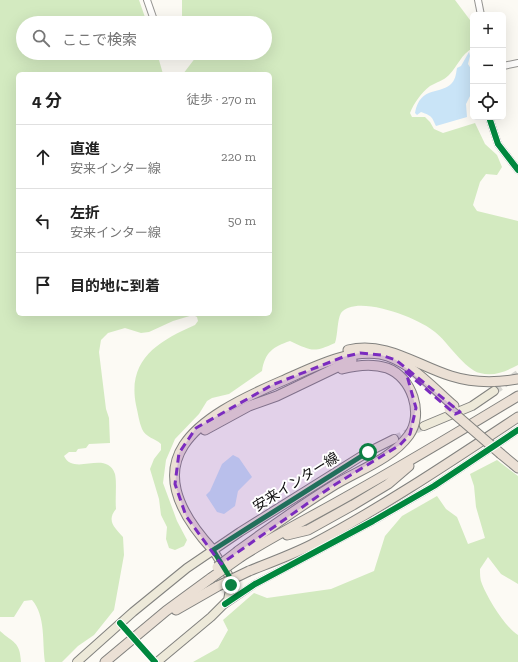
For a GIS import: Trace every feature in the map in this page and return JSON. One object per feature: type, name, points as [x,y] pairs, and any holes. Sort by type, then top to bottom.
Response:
[{"type":"highway","points":[[213,550],[186,516],[178,499],[175,484],[175,469],[179,453],[196,428],[245,398],[341,351],[361,347],[382,349],[398,353],[450,375],[470,381],[490,382],[518,379]]},
{"type":"highway","points":[[296,374],[343,357],[360,353],[381,354],[396,360],[410,369],[503,452],[518,468]]},
{"type":"highway","points":[[304,383],[349,360],[364,358],[380,360],[394,364],[451,407]]},
{"type":"highway","points":[[110,662],[152,626],[212,580],[241,555],[331,487],[385,456],[400,445],[410,434],[416,408],[412,393],[405,382],[389,369],[364,364],[334,370],[212,425],[200,433],[192,441],[184,455],[180,468],[179,484],[183,498],[189,510],[208,536],[213,550]]},
{"type":"highway","points":[[285,533],[297,520],[382,472],[413,459],[518,396]]},
{"type":"highway","points":[[105,662],[142,630],[212,580],[249,571],[309,546],[403,492],[518,417]]},
{"type":"highway","points":[[503,452],[518,461]]},
{"type":"highway","points":[[241,555],[285,533],[308,530],[353,505],[388,484],[413,459]]},
{"type":"main road","points":[[424,426],[472,406],[494,392]]},
{"type":"main road","name":"安来インター線","points":[[77,662],[187,568],[368,452],[394,439]]},
{"type":"main road","points":[[155,661],[225,604],[230,596],[231,585],[229,576],[213,550]]},
{"type":"street","points":[[147,0],[153,16]]},
{"type":"street","points":[[478,0],[480,12]]},
{"type":"street","points":[[506,65],[518,63]]},
{"type":"street","points":[[490,120],[498,144],[518,170]]},
{"type":"street","points":[[225,604],[254,584],[373,521],[434,486],[518,430]]},
{"type":"highlighted area","points":[[360,353],[381,355],[396,360],[460,412],[455,414],[406,372],[416,408],[410,434],[400,445],[331,487],[221,564],[186,516],[175,484],[179,453],[196,428],[272,385],[343,357]]},
{"type":"green space","points":[[0,0],[139,0],[145,16],[16,16],[16,60],[159,60],[162,72],[16,72],[16,316],[190,316],[173,321],[149,332],[141,333],[125,328],[108,333],[101,340],[99,352],[106,409],[109,418],[110,443],[89,444],[86,448],[78,449],[76,452],[69,452],[64,456],[69,462],[75,464],[105,464],[111,467],[115,474],[116,509],[113,513],[112,521],[123,537],[124,555],[114,610],[94,635],[78,646],[62,662],[45,662],[43,630],[40,614],[32,600],[24,601],[14,617],[0,617]]},
{"type":"green space","points":[[182,0],[455,0],[470,20],[470,50],[465,53],[447,77],[430,86],[424,92],[410,113],[412,117],[425,117],[434,129],[443,133],[475,123],[485,144],[497,155],[502,167],[497,175],[486,174],[480,182],[473,205],[477,211],[518,221],[518,365],[495,374],[485,374],[474,371],[456,355],[440,336],[428,327],[403,315],[388,310],[360,306],[349,308],[341,313],[335,343],[312,350],[290,341],[274,348],[265,359],[262,371],[229,394],[212,398],[207,401],[199,414],[175,439],[166,460],[163,483],[177,521],[187,540],[184,546],[175,550],[169,548],[166,539],[167,527],[161,515],[159,499],[150,469],[154,459],[161,450],[161,444],[148,436],[142,429],[134,389],[136,376],[141,364],[148,354],[158,345],[181,331],[195,325],[198,321],[197,317],[195,316],[272,316],[272,72],[185,72],[194,60],[272,60],[272,16],[182,16]]},
{"type":"green space","points":[[497,460],[518,476],[518,584],[501,574],[488,557],[480,569],[480,577],[481,582],[497,612],[508,626],[518,635],[518,662],[193,662],[218,648],[228,630],[223,620],[254,593],[267,598],[331,589],[374,571],[385,536],[402,516],[437,496],[446,509],[457,517],[468,544],[485,538],[476,507],[474,486],[470,474]]},
{"type":"green space","points":[[0,631],[15,643],[19,650],[21,662],[0,662]]},
{"type":"water","points":[[469,52],[470,56],[468,64],[470,67],[470,96],[466,104],[467,117],[436,126],[432,118],[428,115],[421,112],[417,115],[415,113],[421,98],[426,94],[448,87],[455,77],[457,68],[461,66]]},
{"type":"water","points":[[233,455],[239,458],[252,477],[238,491],[235,506],[224,514],[217,512],[206,495],[210,491],[222,464]]},
{"type":"tunnel","points":[[494,391],[518,374]]},
{"type":"tunnel","points":[[394,439],[424,426]]},
{"type":"tunnel","points":[[125,628],[152,659]]},
{"type":"cycle path","points":[[490,120],[498,144],[518,170]]},
{"type":"cycle path","points":[[225,604],[255,584],[373,521],[434,486],[518,430]]},
{"type":"cycle path","points":[[120,623],[155,662]]},
{"type":"route","points":[[231,585],[229,576],[213,550],[368,452]]}]
